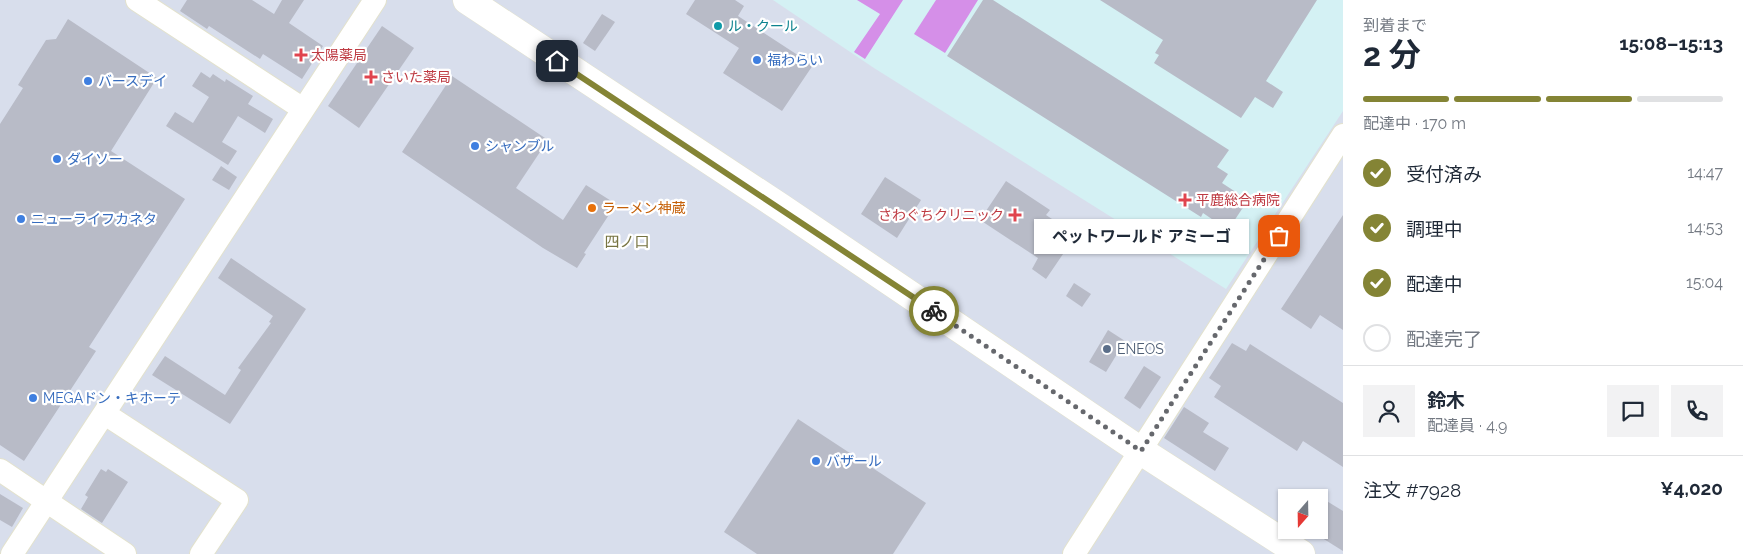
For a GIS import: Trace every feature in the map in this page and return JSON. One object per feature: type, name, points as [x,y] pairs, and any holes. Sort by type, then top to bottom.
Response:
[{"type":"street","points":[[137,0],[303,109]]},
{"type":"street","points":[[12,554],[375,0]]},
{"type":"street","points":[[467,0],[780,207],[1141,451],[1301,554]]},
{"type":"street","points":[[1074,554],[1343,135]]},
{"type":"street","points":[[105,414],[237,500],[201,554]]},
{"type":"street","points":[[0,470],[125,554]]},
{"type":"shaded area","name":"平鹿総合病院","points":[[773,0],[1343,0],[1343,111],[1226,289],[874,68]]},
{"type":"shaded area","points":[[857,0],[903,0],[865,59],[854,52],[880,14]]},
{"type":"shaded area","points":[[936,0],[978,0],[945,53],[914,34]]},
{"type":"building","points":[[187,0],[252,0],[274,14],[282,0],[304,0],[289,23],[323,46],[302,79],[263,54],[260,59],[209,26],[207,29],[180,11]]},
{"type":"building","points":[[695,0],[735,0],[744,6],[738,16],[813,65],[782,111],[723,73],[739,48],[686,14]]},
{"type":"building","points":[[983,0],[993,0],[1229,150],[1217,167],[1228,174],[1222,183],[1248,200],[1228,230],[1203,213],[1201,217],[947,56]]},
{"type":"building","points":[[1100,0],[1317,0],[1266,81],[1283,92],[1273,108],[1255,97],[1241,118],[1154,63],[1159,55],[1155,53],[1163,40]]},
{"type":"building","points":[[602,14],[615,22],[595,51],[583,43]]},
{"type":"building","points":[[68,19],[157,78],[111,151],[185,199],[89,347],[96,351],[24,461],[0,445],[0,124],[23,88],[18,85],[46,40],[56,39]]},
{"type":"building","name":"さいた薬局","points":[[382,26],[414,48],[359,128],[328,106]]},
{"type":"building","points":[[201,72],[210,78],[213,74],[225,82],[226,79],[253,96],[248,104],[273,119],[265,133],[238,116],[222,142],[237,151],[228,165],[166,126],[175,112],[193,123],[209,97],[192,86]]},
{"type":"building","name":"シャンブル","points":[[452,76],[548,140],[516,188],[563,220],[586,185],[616,204],[584,253],[586,254],[577,268],[543,248],[402,152]]},
{"type":"building","points":[[221,166],[237,177],[229,190],[212,180]]},
{"type":"building","points":[[885,177],[921,200],[897,238],[861,214]]},
{"type":"building","points":[[1006,181],[1050,210],[1046,215],[1076,235],[1046,279],[1032,269],[1038,258],[980,220]]},
{"type":"building","points":[[1343,215],[1343,330],[1320,315],[1311,329],[1281,309]]},
{"type":"building","points":[[231,258],[306,309],[230,424],[152,375],[165,356],[225,395],[241,370],[238,368],[271,323],[269,322],[273,316],[218,278]]},
{"type":"building","points":[[1074,283],[1091,294],[1082,307],[1066,296]]},
{"type":"building","points":[[1108,330],[1125,341],[1106,372],[1089,362]]},
{"type":"building","points":[[1232,343],[1246,351],[1250,344],[1343,403],[1343,467],[1303,441],[1297,451],[1214,397],[1221,386],[1209,378]]},
{"type":"building","points":[[1144,366],[1161,377],[1140,409],[1124,398]]},
{"type":"building","points":[[1184,407],[1209,423],[1203,432],[1229,448],[1215,471],[1164,438]]},
{"type":"building","name":"バザール","points":[[798,419],[926,503],[893,554],[757,554],[724,532]]},
{"type":"building","points":[[101,469],[106,472],[108,469],[128,482],[102,523],[81,509],[88,497],[85,495]]},
{"type":"building","points":[[0,494],[23,508],[12,527],[0,520]]},
{"type":"building","points":[[1328,502],[1343,511],[1343,551],[1324,539],[1328,539]]},
{"type":"way so far","points":[[934,311],[1141,451],[1279,236]]},
{"type":"place","name":"ル・クール","points":[[718,26]]},
{"type":"place","name":"太陽薬局","points":[[301,55]]},
{"type":"place","name":"福わらい","points":[[757,60]]},
{"type":"place","name":"さいた薬局","points":[[371,77]]},
{"type":"place","name":"バースデイ","points":[[88,81]]},
{"type":"place","name":"シャンブル","points":[[475,146]]},
{"type":"place","name":"ダイソー","points":[[57,159]]},
{"type":"place","name":"平鹿総合病院","points":[[1185,200]]},
{"type":"place","name":"ラーメン神蔵","points":[[592,208]]},
{"type":"place","name":"さわぐちクリニック","points":[[1015,215]]},
{"type":"place","name":"ニューライフカネタ","points":[[21,219]]},
{"type":"place","name":"ペットワールド アミーゴ","points":[[1279,236]]},
{"type":"place","name":"ENEOS","points":[[1107,349]]},
{"type":"place","name":"MEGAドン・キホーテ","points":[[33,398]]},
{"type":"place","name":"バザール","points":[[816,461]]},
{"type":"district","name":"四ノ口","points":[[627,242]]},
{"type":"route","points":[[557,61],[780,207],[934,311]]}]
